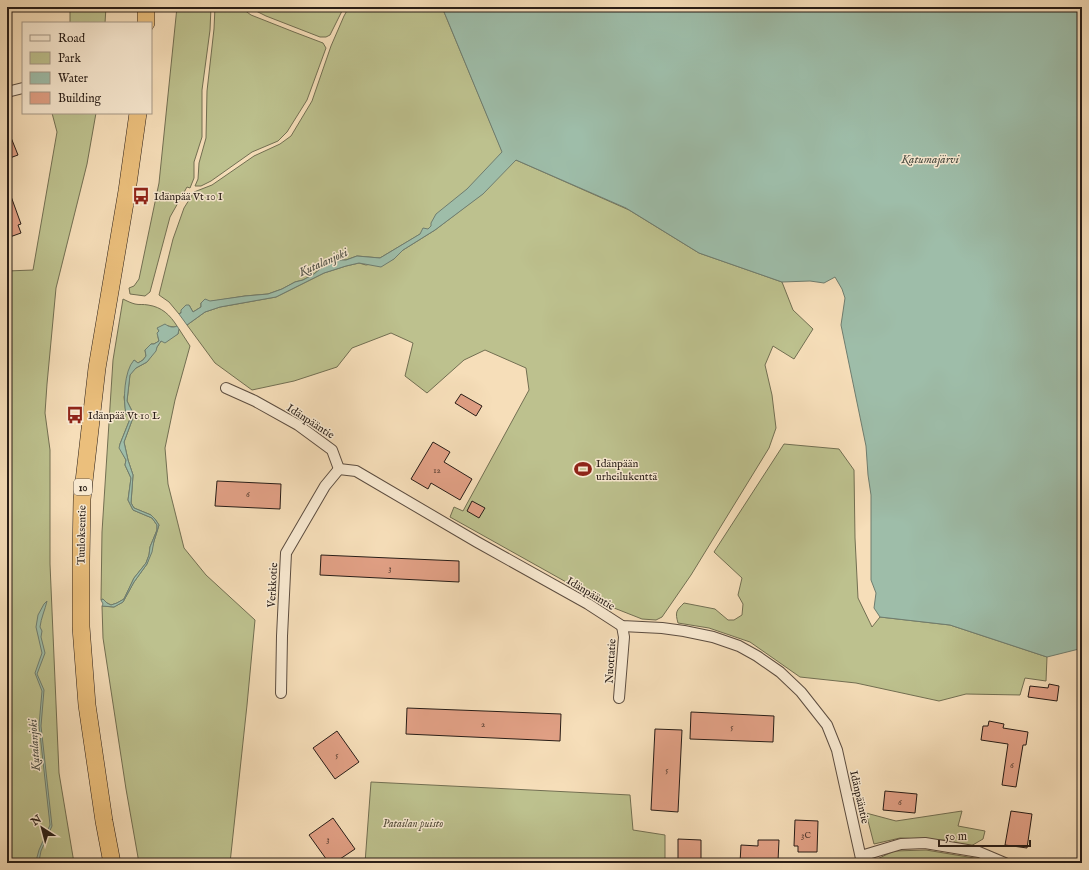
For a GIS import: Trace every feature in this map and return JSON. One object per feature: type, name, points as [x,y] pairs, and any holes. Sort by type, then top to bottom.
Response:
[{"type":"highway","points":[[146,7],[146,22]]},
{"type":"highway","name":"Tuuloksentie","points":[[112,863],[103,814],[87,705],[82,627],[80,561],[82,499],[97,368],[127,191],[138,114]]},
{"type":"street","points":[[7,92],[22,88]]},
{"type":"street","name":"Idänpääntie","points":[[226,388],[255,401],[298,424],[332,450],[339,469],[356,471],[477,542],[588,604],[622,626],[684,630],[713,637],[739,646],[780,672],[801,692],[827,725],[837,750],[861,859]]},
{"type":"street","name":"Verkkotie","points":[[281,693],[286,553],[325,486],[339,469]]},
{"type":"street","name":"Nuottatie","points":[[619,698],[624,637],[622,626]]},
{"type":"street","points":[[861,859],[901,844],[926,843],[979,852],[1005,863]]},
{"type":"green space","points":[[70,7],[106,7],[105,22],[70,22]]},
{"type":"green space","points":[[177,7],[211,7],[210,30],[202,90],[202,137],[194,162],[194,178],[190,188],[187,187],[170,217],[150,292],[145,296],[130,294],[129,288],[134,286],[139,279],[159,183]]},
{"type":"green space","points":[[215,7],[240,7],[251,15],[323,43],[326,48],[307,100],[287,132],[278,141],[252,152],[211,181],[201,186],[195,186],[198,179],[199,163],[206,138],[207,91]]},
{"type":"green space","points":[[248,7],[344,7],[330,35],[320,37],[266,16]]},
{"type":"green space","points":[[349,7],[442,7],[502,151],[516,160],[629,210],[699,253],[782,282],[793,310],[813,329],[794,359],[773,346],[765,365],[772,395],[776,428],[769,448],[691,575],[662,617],[656,620],[642,619],[609,606],[450,517],[454,507],[463,511],[529,390],[526,368],[485,350],[464,360],[427,393],[405,376],[413,343],[391,333],[352,348],[337,367],[294,381],[252,390],[215,363],[187,325],[205,312],[220,307],[276,297],[324,273],[359,263],[366,265],[394,259],[403,250],[435,230],[482,194],[427,230],[380,258],[357,256],[346,260],[338,260],[327,263],[314,274],[303,280],[268,294],[201,303],[201,307],[193,312],[189,305],[179,314],[169,302],[159,295],[173,239],[184,208],[194,192],[212,185],[254,156],[280,144],[291,136],[312,101],[331,46]]},
{"type":"green space","points":[[52,114],[96,114],[87,164],[56,288],[45,413],[50,450],[50,564],[59,773],[74,863],[7,863],[7,271],[33,270],[57,132]]},
{"type":"green space","points":[[123,299],[130,303],[153,306],[161,310],[171,318],[177,326],[168,326],[158,329],[159,341],[151,344],[145,350],[146,356],[143,360],[138,363],[134,360],[124,397],[126,414],[130,416],[130,419],[120,444],[120,448],[126,460],[125,465],[131,478],[128,500],[133,510],[152,518],[157,525],[157,530],[150,547],[146,563],[134,578],[124,599],[111,605],[103,599],[101,600],[102,532],[113,360]]},
{"type":"green space","points":[[179,329],[190,346],[175,400],[165,448],[168,484],[184,548],[206,575],[255,620],[230,863],[139,863],[103,638],[102,606],[114,607],[123,602],[134,582],[147,564],[159,525],[151,515],[134,508],[131,503],[133,475],[124,442],[134,415],[127,401],[130,374],[136,368],[147,362],[161,341],[178,334]]},
{"type":"green space","points":[[784,444],[839,449],[854,470],[858,598],[872,627],[880,617],[950,625],[1047,657],[1046,681],[1025,678],[1020,695],[966,694],[939,701],[856,683],[800,677],[750,642],[709,628],[678,623],[677,612],[684,603],[715,609],[728,620],[734,620],[742,615],[743,604],[738,595],[742,578],[714,552]]},
{"type":"green space","name":"Patailan puisto","points":[[371,782],[630,795],[633,830],[665,835],[665,863],[365,863]]},
{"type":"green space","points":[[962,811],[958,826],[985,831],[983,839],[971,846],[944,840],[900,838],[874,844],[866,813],[896,821]]},
{"type":"green space","points":[[926,850],[980,859],[990,863],[871,862],[894,851]]},
{"type":"water","name":"Katumajärvi","points":[[442,7],[1082,7],[1082,651],[1079,649],[1047,657],[950,625],[880,617],[874,608],[876,593],[871,580],[871,495],[866,446],[841,325],[845,298],[835,277],[824,283],[810,281],[782,282],[699,253],[626,208],[516,160],[483,194],[435,230],[403,250],[394,259],[381,267],[359,263],[346,266],[324,273],[276,297],[220,307],[205,312],[187,325],[179,314],[186,305],[189,305],[193,312],[201,307],[201,303],[205,299],[210,301],[268,294],[303,280],[314,274],[327,263],[338,260],[346,260],[357,256],[380,258],[420,234],[423,228],[428,229],[431,226],[436,214],[467,189],[502,152]]},
{"type":"water","points":[[165,324],[171,327],[177,326],[179,329],[178,334],[165,343],[161,341],[156,351],[147,362],[136,368],[130,375],[127,401],[134,415],[124,442],[133,475],[131,503],[134,508],[151,515],[159,525],[152,552],[147,564],[134,582],[123,602],[114,607],[102,606],[103,604],[101,600],[103,599],[111,605],[124,599],[134,578],[146,563],[150,547],[157,530],[157,525],[152,518],[133,510],[128,500],[131,478],[125,465],[126,460],[119,448],[130,419],[130,416],[126,414],[125,401],[125,386],[128,371],[134,360],[138,363],[143,360],[146,356],[145,350],[151,344],[159,341],[157,333],[159,331],[157,328]]},
{"type":"water","points":[[47,601],[40,627],[42,631],[41,637],[45,653],[37,674],[44,690],[41,726],[52,826],[41,851],[40,863],[38,863],[36,861],[39,850],[50,825],[39,725],[42,691],[35,673],[42,653],[36,627],[38,615]]},
{"type":"building","points":[[7,130],[18,155],[7,159]]},
{"type":"building","points":[[7,188],[21,224],[18,225],[21,233],[7,238]]},
{"type":"building","points":[[461,394],[482,406],[476,416],[455,403]]},
{"type":"building","points":[[433,442],[450,452],[444,462],[472,479],[460,500],[431,483],[428,489],[411,479]]},
{"type":"building","points":[[217,481],[281,484],[280,509],[215,506]]},
{"type":"building","points":[[472,501],[485,508],[479,518],[467,511]]},
{"type":"building","points":[[321,555],[459,561],[459,582],[320,575]]},
{"type":"building","points":[[1049,684],[1059,686],[1057,701],[1028,697],[1030,686],[1048,688]]},
{"type":"building","points":[[407,708],[561,714],[560,741],[406,734]]},
{"type":"building","points":[[691,712],[774,716],[773,742],[690,739]]},
{"type":"building","points":[[989,721],[1004,724],[1003,728],[1028,732],[1026,745],[1023,745],[1016,787],[1002,785],[1008,744],[981,740],[983,726],[988,726]]},
{"type":"building","points":[[655,729],[682,730],[678,812],[651,810]]},
{"type":"building","points":[[337,731],[359,762],[335,779],[313,748]]},
{"type":"building","points":[[885,791],[917,794],[915,813],[883,810]]},
{"type":"building","points":[[1011,811],[1032,814],[1027,848],[1005,845]]},
{"type":"building","points":[[333,818],[355,849],[334,863],[329,863],[309,835]]},
{"type":"building","points":[[795,820],[818,821],[817,852],[798,852],[798,846],[794,846]]},
{"type":"building","points":[[678,839],[701,840],[701,863],[678,863]]},
{"type":"building","points":[[758,840],[779,840],[778,861],[773,860],[773,863],[740,863],[741,845],[758,846]]},
{"type":"place","name":"Idänpää Vt 10 I","points":[[141,196]]},
{"type":"place","name":"Idänpää Vt 10 L","points":[[75,415]]},
{"type":"place","name":"Idänpään urheilukenttä","points":[[583,469]]},
{"type":"water label","name":"Kutalanjoki","points":[[323,262]]},
{"type":"water label","name":"Kutalanjoki","points":[[34,745]]}]
